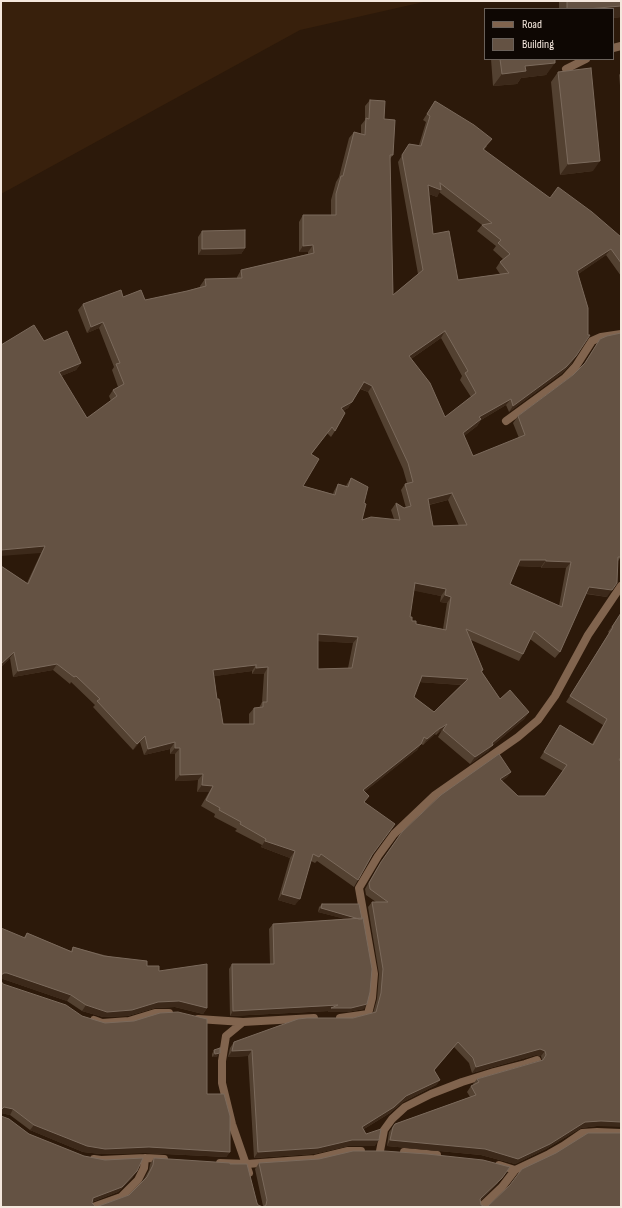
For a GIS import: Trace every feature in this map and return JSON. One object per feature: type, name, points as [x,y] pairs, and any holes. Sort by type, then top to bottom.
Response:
[{"type":"street","points":[[566,69],[584,60]]},
{"type":"street","points":[[506,421],[565,378],[576,366],[592,341],[621,334]]},
{"type":"street","points":[[193,1017],[244,1022],[348,1018],[368,1014],[372,998],[374,974],[360,888],[378,856],[394,834],[435,795],[518,737],[538,720],[555,696],[588,634],[621,586]]},
{"type":"street","points":[[87,1018],[102,1023],[129,1021],[155,1013],[175,1012]]},
{"type":"street","points":[[244,1022],[226,1036],[222,1061],[222,1083],[232,1124],[247,1164],[250,1180]]},
{"type":"street","points":[[387,1151],[384,1130],[392,1119],[405,1107],[431,1094],[462,1082],[537,1060]]},
{"type":"street","points":[[480,1207],[502,1186],[515,1170],[550,1154],[582,1133],[621,1133]]},
{"type":"street","points":[[215,1162],[247,1164],[315,1159],[348,1151],[387,1151],[448,1156]]},
{"type":"street","points":[[88,1158],[101,1160],[145,1158],[169,1160]]},
{"type":"street","points":[[93,1207],[121,1197],[138,1180],[144,1168],[145,1158]]},
{"type":"street","points":[[490,1162],[515,1170]]},
{"type":"shaded area","points":[[1,1],[428,1],[300,30],[1,194]]},
{"type":"building","points":[[567,1],[621,1],[621,6],[567,8]]},
{"type":"building","points":[[500,60],[555,60],[555,63],[525,66],[526,71],[502,74]]},
{"type":"building","points":[[591,68],[600,161],[568,164],[558,72]]},
{"type":"building","points":[[370,100],[385,101],[384,119],[395,120],[393,155],[390,155],[393,295],[423,270],[402,155],[409,144],[421,146],[430,116],[427,114],[435,101],[474,125],[492,139],[483,149],[550,198],[558,187],[592,212],[621,237],[621,263],[611,249],[577,271],[588,308],[588,335],[590,335],[576,356],[566,367],[513,406],[511,399],[479,417],[481,419],[463,433],[473,456],[525,435],[518,416],[573,375],[585,363],[600,339],[621,333],[621,557],[618,557],[617,583],[612,590],[589,587],[560,652],[534,631],[523,654],[466,629],[483,670],[481,671],[500,699],[510,690],[529,712],[492,743],[493,745],[475,757],[443,730],[447,724],[427,739],[424,737],[421,744],[363,790],[369,796],[364,802],[395,824],[372,855],[358,880],[321,854],[319,857],[313,854],[300,899],[282,894],[295,851],[265,841],[266,839],[240,824],[241,822],[219,810],[220,808],[206,800],[213,786],[202,785],[203,774],[180,775],[180,748],[175,748],[175,742],[148,749],[145,736],[137,744],[97,701],[100,699],[76,676],[74,677],[57,664],[18,671],[14,652],[1,664],[1,566],[28,584],[45,546],[1,550],[1,345],[34,325],[44,341],[67,331],[81,363],[59,372],[87,418],[117,396],[113,390],[124,384],[116,364],[120,363],[103,322],[91,327],[83,304],[121,290],[123,297],[141,290],[145,300],[187,291],[206,286],[205,279],[242,278],[241,270],[314,253],[313,245],[303,246],[303,215],[336,215],[336,194],[341,176],[343,176],[354,132],[365,135],[366,118],[369,119]],"holes":[[[440,183],[492,223],[482,225],[501,240],[498,243],[510,254],[500,262],[509,273],[458,280],[449,231],[433,234],[428,185],[441,190]],[[445,331],[468,371],[465,373],[476,393],[445,417],[430,383],[409,356]],[[364,382],[372,386],[408,463],[413,482],[405,484],[411,506],[404,508],[396,503],[400,520],[371,517],[362,520],[368,487],[351,478],[348,487],[338,484],[335,495],[303,486],[319,459],[311,454],[332,427],[335,431],[345,413],[341,408],[352,402]],[[452,493],[467,525],[433,526],[428,499]],[[520,560],[571,562],[562,607],[510,584]],[[415,583],[446,589],[445,595],[451,597],[446,630],[416,624],[416,621],[412,621],[412,617],[410,617]],[[318,634],[358,637],[352,668],[318,669]],[[256,665],[256,668],[268,667],[267,702],[263,702],[263,707],[254,708],[254,724],[223,724],[219,699],[217,699],[213,670]],[[422,676],[468,679],[434,712],[414,697]]]},
{"type":"building","points":[[245,230],[245,248],[202,249],[202,231]]},
{"type":"building","points":[[621,613],[621,757],[619,760],[621,761],[621,1122],[585,1122],[550,1144],[518,1159],[485,1149],[390,1140],[395,1124],[476,1095],[471,1086],[479,1082],[477,1079],[543,1060],[546,1055],[545,1051],[540,1049],[476,1067],[473,1058],[458,1042],[434,1070],[440,1080],[406,1096],[394,1107],[362,1127],[366,1134],[381,1129],[379,1140],[352,1140],[318,1148],[258,1152],[252,1050],[232,1051],[234,1042],[298,1019],[353,1018],[376,1012],[381,993],[383,969],[372,902],[388,902],[370,889],[369,883],[381,862],[402,832],[441,795],[499,754],[511,772],[500,779],[518,796],[545,796],[567,765],[544,752],[560,725],[593,745],[607,719],[570,696]]},
{"type":"building","points":[[322,904],[359,904],[362,919],[321,908]]},
{"type":"building","points":[[363,918],[372,969],[370,992],[367,1004],[351,1008],[331,1008],[338,1005],[233,1011],[232,964],[274,964],[273,924]]},
{"type":"building","points":[[1,928],[25,938],[27,933],[72,952],[73,947],[104,956],[147,961],[147,966],[159,966],[159,971],[207,964],[207,1008],[179,1001],[158,1002],[132,1010],[107,1012],[86,1005],[71,995],[7,973],[1,975]]},
{"type":"building","points":[[1,981],[3,984],[66,1005],[82,1016],[105,1023],[134,1021],[160,1013],[178,1012],[207,1019],[207,1094],[224,1094],[230,1116],[230,1152],[149,1147],[105,1149],[87,1146],[34,1125],[13,1109],[4,1107],[1,1110]]},
{"type":"building","points":[[220,1048],[220,1053],[215,1054],[214,1050]]},
{"type":"building","points":[[1,1116],[9,1119],[29,1134],[84,1156],[105,1160],[143,1158],[137,1171],[122,1187],[93,1198],[92,1203],[96,1207],[1,1207]]},
{"type":"building","points":[[588,1133],[621,1133],[621,1207],[487,1207],[510,1185],[522,1169],[556,1153]]},
{"type":"building","points":[[353,1151],[384,1151],[483,1160],[510,1167],[502,1178],[480,1199],[481,1205],[487,1207],[263,1207],[266,1205],[267,1200],[259,1163],[319,1159]]},
{"type":"building","points":[[154,1158],[247,1164],[257,1203],[263,1207],[96,1207],[129,1195],[147,1177],[153,1165]]}]
